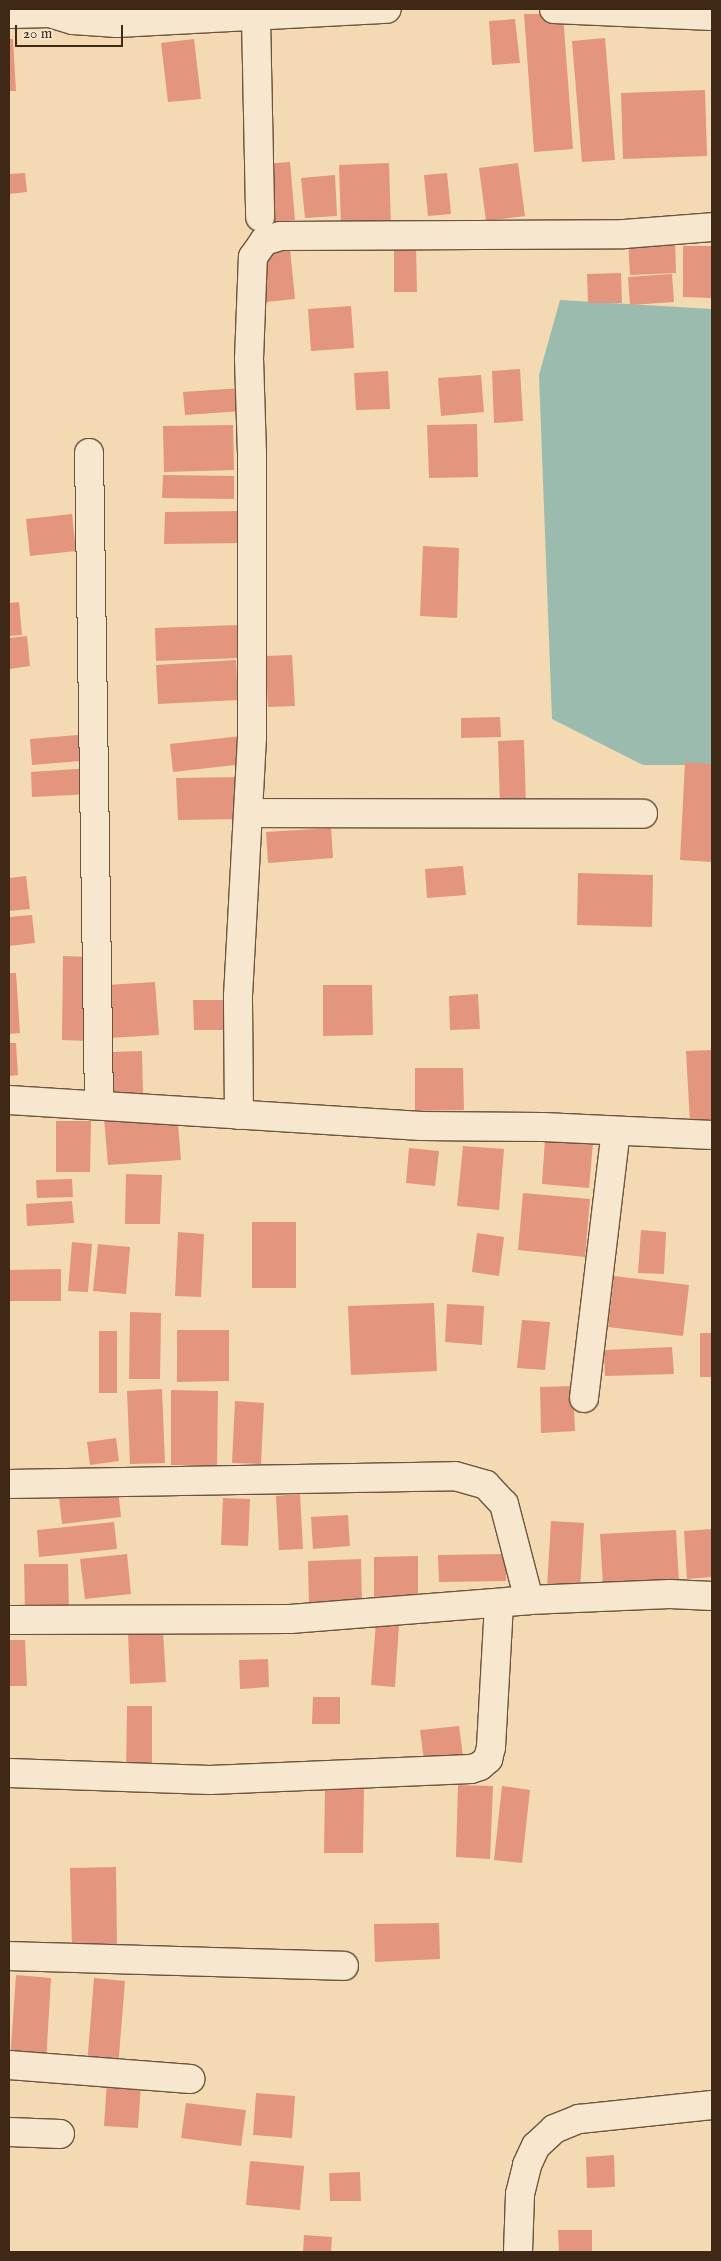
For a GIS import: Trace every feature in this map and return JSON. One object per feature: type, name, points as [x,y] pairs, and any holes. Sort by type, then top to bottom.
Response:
[{"type":"street","points":[[9,14],[49,11],[74,20],[117,24],[256,18],[386,9]]},
{"type":"street","points":[[554,9],[712,16]]},
{"type":"street","points":[[256,18],[260,217]]},
{"type":"street","points":[[239,1115],[238,996],[248,813],[252,631],[249,359],[253,257],[264,241],[280,236],[624,234],[712,227]]},
{"type":"street","points":[[90,453],[99,1103]]},
{"type":"street","points":[[248,813],[643,814]]},
{"type":"street","points":[[9,1100],[99,1103],[239,1115],[421,1126],[712,1135]]},
{"type":"street","points":[[584,1398],[616,1131]]},
{"type":"street","points":[[9,1484],[455,1476],[486,1485],[504,1504],[529,1600]]},
{"type":"street","points":[[9,1620],[290,1619],[499,1604],[529,1600],[670,1594],[712,1596]]},
{"type":"street","points":[[9,1773],[210,1780],[480,1766],[488,1759],[491,1747],[499,1604]]},
{"type":"street","points":[[9,1956],[344,1966]]},
{"type":"street","points":[[9,2065],[190,2079]]},
{"type":"street","points":[[518,2252],[520,2194],[527,2165],[536,2146],[554,2129],[579,2119],[712,2105]]},
{"type":"street","points":[[9,2132],[60,2134]]},
{"type":"shaded area","points":[[560,300],[712,309],[712,765],[643,765],[552,719],[539,375]]},
{"type":"building","points":[[524,14],[563,14],[573,149],[534,152]]},
{"type":"building","points":[[515,19],[520,63],[492,65],[489,21]]},
{"type":"building","points":[[605,38],[615,160],[582,162],[572,41]]},
{"type":"building","points":[[9,39],[13,39],[16,91],[9,91]]},
{"type":"building","points":[[194,39],[201,99],[168,102],[161,43]]},
{"type":"building","points":[[705,90],[707,156],[623,159],[621,93]]},
{"type":"building","points":[[290,162],[295,220],[266,223],[262,164]]},
{"type":"building","points":[[389,163],[391,226],[341,227],[339,165]]},
{"type":"building","points":[[518,163],[525,216],[486,221],[479,168]]},
{"type":"building","points":[[25,173],[27,192],[9,194],[9,174]]},
{"type":"building","points":[[447,173],[451,214],[428,216],[424,175]]},
{"type":"building","points":[[335,175],[337,216],[305,218],[301,178]]},
{"type":"building","points":[[675,238],[676,273],[630,275],[628,239]]},
{"type":"building","points":[[394,245],[416,246],[417,292],[394,292]]},
{"type":"building","points":[[683,246],[712,246],[711,298],[683,297]]},
{"type":"building","points":[[290,249],[295,299],[266,302],[261,251]]},
{"type":"building","points":[[621,273],[622,303],[588,303],[587,274]]},
{"type":"building","points":[[672,274],[674,302],[630,305],[628,277]]},
{"type":"building","points":[[351,306],[354,348],[311,351],[308,309]]},
{"type":"building","points":[[520,369],[523,421],[494,423],[492,371]]},
{"type":"building","points":[[388,371],[390,409],[356,410],[354,373]]},
{"type":"building","points":[[481,375],[484,412],[441,416],[438,378]]},
{"type":"building","points":[[241,388],[243,411],[185,415],[183,392]]},
{"type":"building","points":[[477,424],[478,477],[429,478],[427,425]]},
{"type":"building","points":[[233,425],[234,470],[164,472],[163,426]]},
{"type":"building","points":[[163,475],[234,476],[234,499],[162,498]]},
{"type":"building","points":[[242,511],[242,543],[164,544],[165,512]]},
{"type":"building","points":[[72,514],[76,551],[30,556],[26,519]]},
{"type":"building","points":[[423,546],[459,548],[457,618],[420,616]]},
{"type":"building","points":[[19,602],[22,635],[9,636],[9,603]]},
{"type":"building","points":[[239,625],[240,658],[156,661],[155,628]]},
{"type":"building","points":[[27,636],[30,666],[9,669],[9,638]]},
{"type":"building","points":[[292,655],[295,706],[268,707],[265,656]]},
{"type":"building","points":[[236,660],[238,700],[158,704],[156,665]]},
{"type":"building","points":[[500,717],[501,737],[461,738],[461,718]]},
{"type":"building","points":[[90,734],[92,760],[32,765],[30,739]]},
{"type":"building","points":[[241,736],[244,764],[173,772],[170,744]]},
{"type":"building","points":[[524,740],[526,805],[500,806],[498,741]]},
{"type":"building","points":[[685,762],[712,764],[712,862],[680,860]]},
{"type":"building","points":[[91,768],[92,794],[32,797],[31,772]]},
{"type":"building","points":[[242,777],[243,819],[178,820],[176,778]]},
{"type":"building","points":[[331,828],[333,858],[268,863],[266,832]]},
{"type":"building","points":[[463,866],[466,895],[427,898],[425,869]]},
{"type":"building","points":[[578,873],[653,875],[652,927],[577,925]]},
{"type":"building","points":[[26,876],[30,909],[9,911],[9,878]]},
{"type":"building","points":[[32,915],[35,943],[9,946],[9,917]]},
{"type":"building","points":[[63,956],[90,957],[89,1041],[62,1040]]},
{"type":"building","points":[[9,973],[16,973],[20,1033],[9,1034]]},
{"type":"building","points":[[155,982],[159,1035],[110,1038],[107,985]]},
{"type":"building","points":[[323,985],[372,985],[373,1035],[323,1036]]},
{"type":"building","points":[[478,994],[480,1029],[450,1030],[449,996]]},
{"type":"building","points":[[193,1000],[231,1000],[231,1030],[194,1030]]},
{"type":"building","points":[[9,1043],[16,1043],[18,1075],[9,1076]]},
{"type":"building","points":[[712,1050],[712,1122],[690,1123],[686,1051]]},
{"type":"building","points":[[142,1051],[143,1094],[113,1095],[112,1052]]},
{"type":"building","points":[[415,1068],[463,1068],[464,1110],[415,1111]]},
{"type":"building","points":[[177,1112],[181,1160],[108,1165],[104,1118]]},
{"type":"building","points":[[56,1121],[91,1121],[90,1172],[56,1172]]},
{"type":"building","points":[[545,1139],[593,1143],[589,1188],[542,1184]]},
{"type":"building","points":[[463,1146],[504,1149],[499,1210],[457,1206]]},
{"type":"building","points":[[409,1148],[439,1151],[435,1186],[406,1183]]},
{"type":"building","points":[[126,1174],[162,1175],[160,1224],[125,1224]]},
{"type":"building","points":[[72,1179],[73,1197],[37,1198],[36,1180]]},
{"type":"building","points":[[523,1193],[590,1199],[585,1257],[518,1250]]},
{"type":"building","points":[[72,1201],[74,1223],[27,1226],[26,1204]]},
{"type":"building","points":[[252,1222],[296,1222],[296,1288],[252,1288]]},
{"type":"building","points":[[641,1230],[666,1232],[664,1274],[638,1273]]},
{"type":"building","points":[[178,1232],[204,1234],[201,1297],[175,1296]]},
{"type":"building","points":[[477,1233],[504,1237],[499,1276],[472,1272]]},
{"type":"building","points":[[72,1242],[92,1244],[88,1292],[68,1291]]},
{"type":"building","points":[[98,1244],[130,1247],[126,1294],[93,1291]]},
{"type":"building","points":[[61,1269],[61,1301],[9,1301],[9,1270]]},
{"type":"building","points":[[614,1276],[689,1285],[683,1336],[608,1327]]},
{"type":"building","points":[[434,1303],[437,1371],[351,1375],[348,1306]]},
{"type":"building","points":[[447,1304],[484,1306],[482,1345],[445,1342]]},
{"type":"building","points":[[130,1312],[161,1313],[160,1379],[129,1379]]},
{"type":"building","points":[[522,1320],[550,1322],[545,1370],[517,1368]]},
{"type":"building","points":[[177,1330],[229,1330],[229,1381],[177,1382]]},
{"type":"building","points":[[99,1331],[117,1331],[117,1393],[99,1393]]},
{"type":"building","points":[[700,1333],[712,1333],[712,1377],[700,1377]]},
{"type":"building","points":[[672,1347],[674,1374],[605,1376],[604,1350]]},
{"type":"building","points":[[573,1386],[575,1431],[541,1433],[540,1387]]},
{"type":"building","points":[[162,1389],[165,1463],[130,1464],[127,1391]]},
{"type":"building","points":[[171,1390],[218,1391],[217,1466],[171,1465]]},
{"type":"building","points":[[235,1401],[264,1403],[261,1464],[232,1463]]},
{"type":"building","points":[[116,1438],[119,1461],[90,1465],[87,1442]]},
{"type":"building","points":[[118,1489],[121,1517],[62,1524],[59,1497]]},
{"type":"building","points":[[300,1494],[303,1549],[279,1550],[276,1496]]},
{"type":"building","points":[[223,1498],[250,1499],[248,1546],[221,1545]]},
{"type":"building","points":[[348,1515],[350,1546],[313,1549],[311,1517]]},
{"type":"building","points":[[551,1521],[584,1523],[580,1590],[547,1588]]},
{"type":"building","points":[[114,1522],[117,1549],[39,1557],[37,1530]]},
{"type":"building","points":[[712,1529],[712,1577],[687,1579],[684,1531]]},
{"type":"building","points":[[676,1530],[679,1582],[603,1586],[600,1534]]},
{"type":"building","points":[[127,1554],[131,1594],[85,1599],[80,1559]]},
{"type":"building","points":[[506,1554],[506,1581],[439,1582],[438,1555]]},
{"type":"building","points":[[418,1556],[418,1606],[374,1606],[374,1557]]},
{"type":"building","points":[[361,1559],[362,1606],[309,1607],[308,1561]]},
{"type":"building","points":[[24,1564],[68,1564],[69,1614],[25,1614]]},
{"type":"building","points":[[376,1622],[399,1624],[395,1687],[371,1685]]},
{"type":"building","points":[[163,1631],[166,1682],[130,1684],[128,1633]]},
{"type":"building","points":[[9,1640],[25,1640],[27,1686],[9,1686]]},
{"type":"building","points":[[268,1659],[269,1687],[240,1689],[239,1660]]},
{"type":"building","points":[[313,1697],[340,1697],[340,1724],[312,1724]]},
{"type":"building","points":[[127,1706],[152,1706],[152,1775],[126,1775]]},
{"type":"building","points":[[459,1726],[463,1756],[424,1761],[420,1730]]},
{"type":"building","points":[[458,1785],[493,1786],[490,1859],[456,1857]]},
{"type":"building","points":[[325,1786],[364,1787],[363,1853],[324,1853]]},
{"type":"building","points":[[502,1786],[530,1790],[522,1863],[494,1860]]},
{"type":"building","points":[[116,1867],[117,1948],[72,1949],[70,1868]]},
{"type":"building","points":[[439,1923],[440,1959],[375,1962],[374,1924]]},
{"type":"building","points":[[16,1975],[51,1978],[46,2063],[10,2061]]},
{"type":"building","points":[[94,1978],[125,1981],[118,2068],[87,2065]]},
{"type":"building","points":[[107,2081],[141,2083],[138,2128],[104,2126]]},
{"type":"building","points":[[256,2093],[295,2096],[292,2138],[253,2135]]},
{"type":"building","points":[[186,2103],[246,2110],[241,2146],[181,2138]]},
{"type":"building","points":[[614,2155],[615,2187],[587,2188],[586,2157]]},
{"type":"building","points":[[250,2161],[304,2166],[300,2210],[246,2205]]},
{"type":"building","points":[[360,2172],[361,2201],[330,2201],[329,2173]]},
{"type":"building","points":[[558,2230],[592,2230],[592,2252],[559,2252]]},
{"type":"building","points":[[304,2235],[332,2237],[331,2252],[303,2252]]}]
